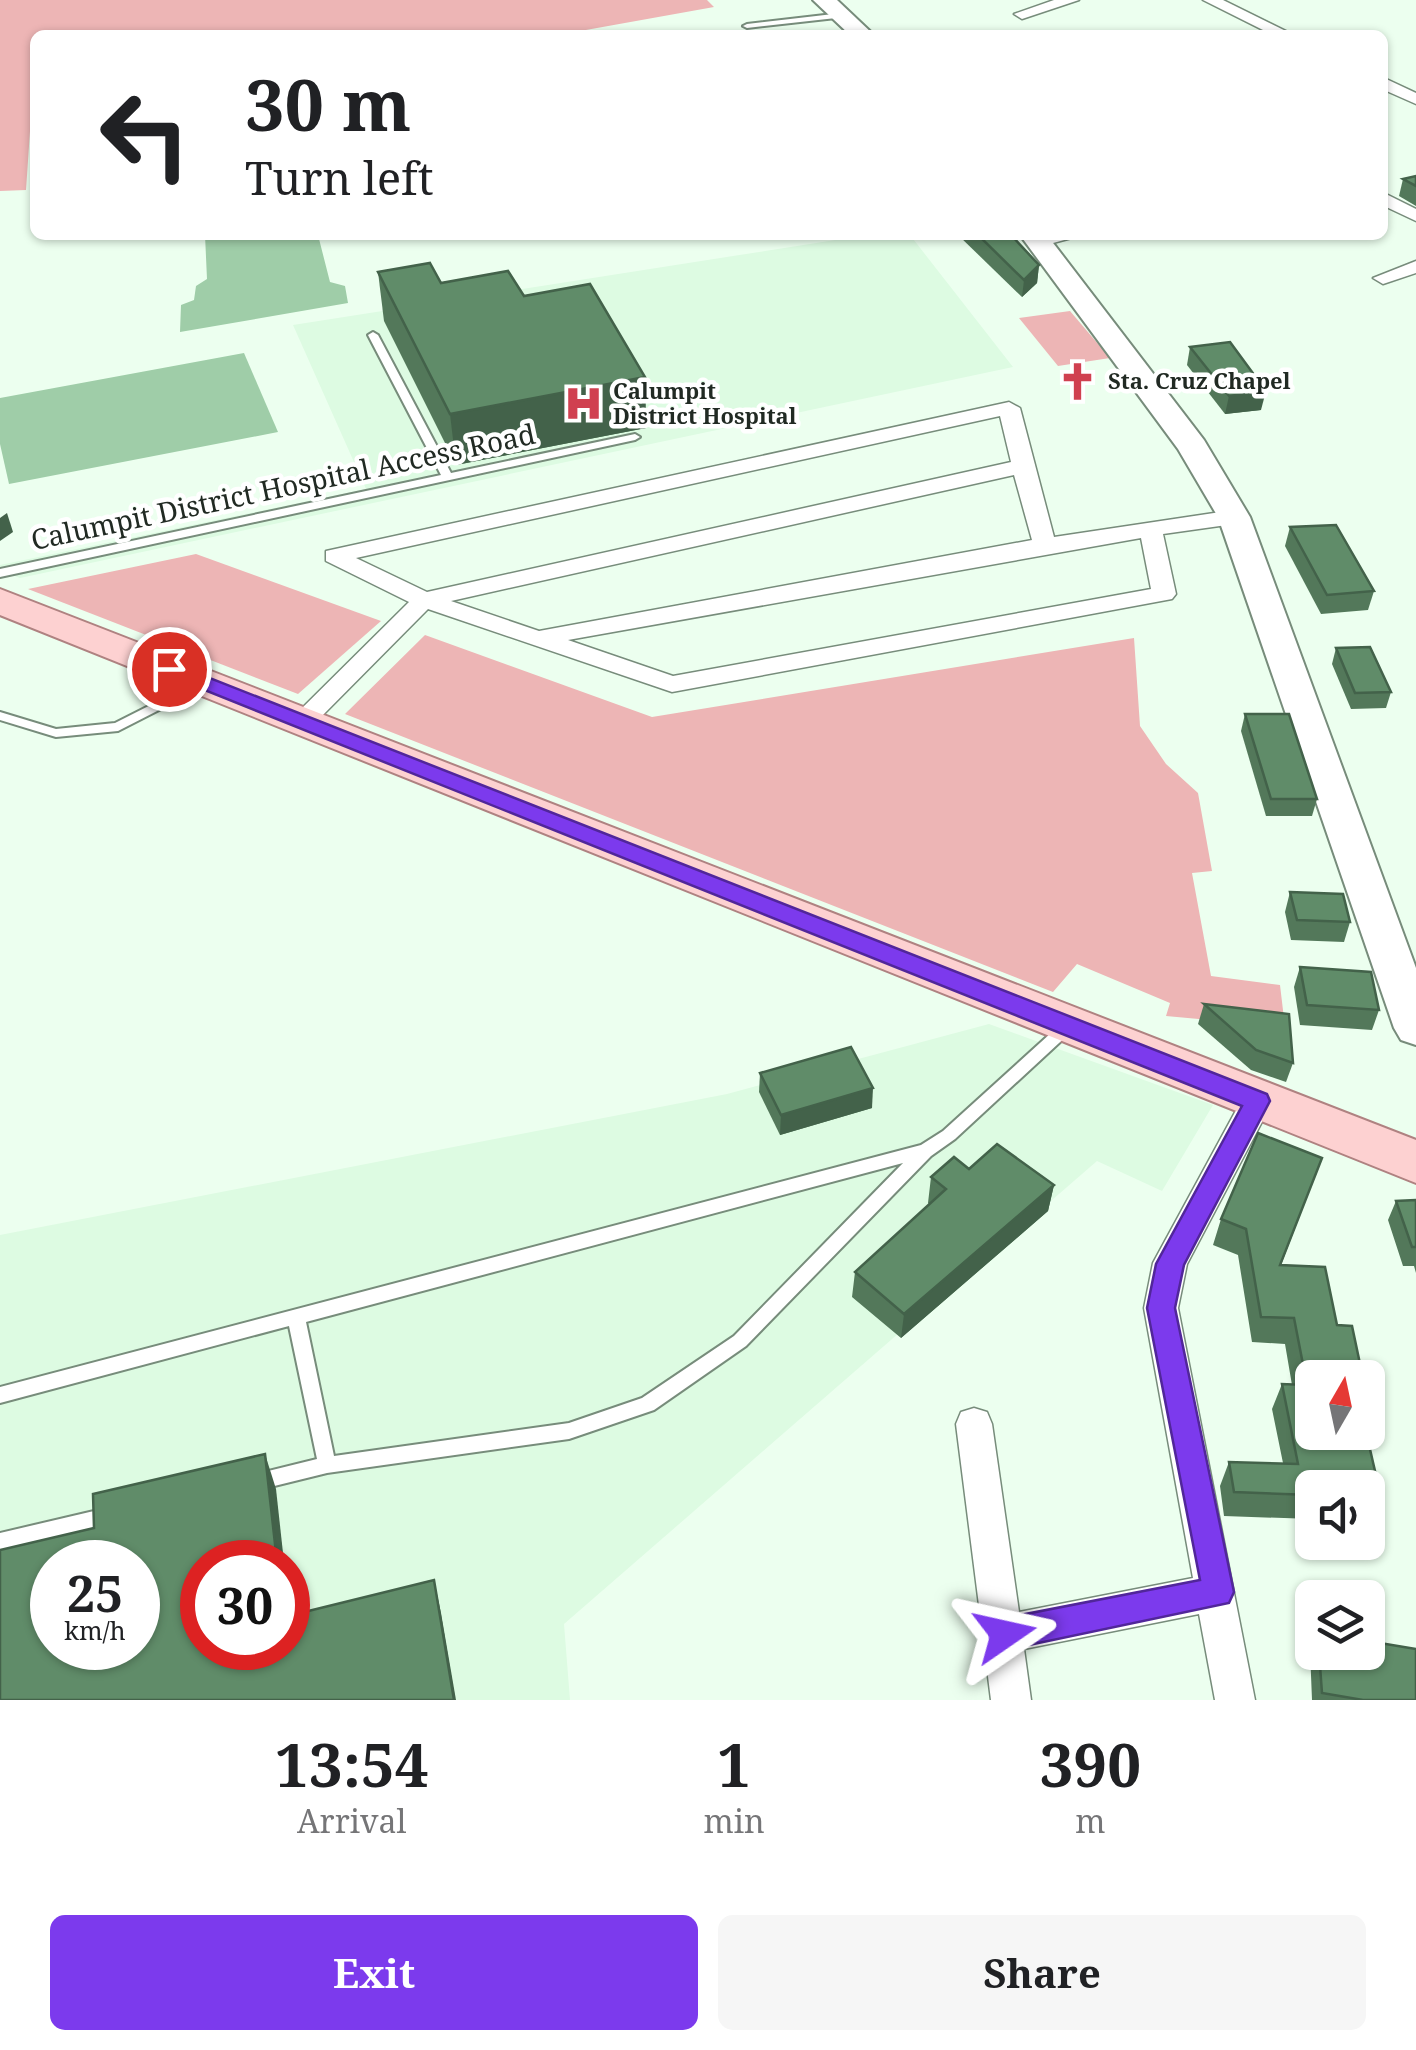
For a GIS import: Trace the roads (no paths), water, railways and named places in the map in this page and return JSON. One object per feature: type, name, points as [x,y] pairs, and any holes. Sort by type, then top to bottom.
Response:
[{"type":"main road","points":[[0,601],[1416,1162]]},
{"type":"street","points":[[1022,14],[1071,0]]},
{"type":"street","points":[[1211,0],[1275,30]]},
{"type":"street","points":[[833,8],[858,30]]},
{"type":"street","points":[[1388,85],[1416,99]]},
{"type":"street","points":[[1388,200],[1416,216]]},
{"type":"street","points":[[1037,240],[1193,447],[1234,517],[1416,1028]]},
{"type":"street","points":[[1383,278],[1416,267]]},
{"type":"street","points":[[1045,545],[1009,408],[334,556],[424,600],[672,684],[1164,594],[1150,527]]},
{"type":"street","points":[[302,722],[424,600],[1023,466]]},
{"type":"street","points":[[537,639],[1045,545],[1234,517]]},
{"type":"street","points":[[1235,1700],[1218,1592],[1161,1308],[1170,1264],[1258,1101]]},
{"type":"street","points":[[974,1424],[1011,1700]]},
{"type":"street","points":[[1005,1634],[1218,1592]]},
{"type":"lane","points":[[748,26],[833,8]]},
{"type":"lane","points":[[373,336],[446,477]]},
{"type":"lane","name":"Calumpit District Hospital Access Road","points":[[0,573],[634,437]]},
{"type":"lane","points":[[0,716],[56,733],[118,727],[203,682]]},
{"type":"lane","points":[[231,1488],[327,1465],[568,1431],[648,1404],[740,1340],[925,1151],[1068,1026]]},
{"type":"lane","points":[[0,1396],[925,1151]]},
{"type":"lane","points":[[296,1316],[327,1465]]},
{"type":"lane","points":[[0,1542],[135,1510]]},
{"type":"place","name":"Sta. Cruz Chapel","points":[[1078,381]]},
{"type":"place","name":"Calumpit District Hospital","points":[[583,404]]}]
